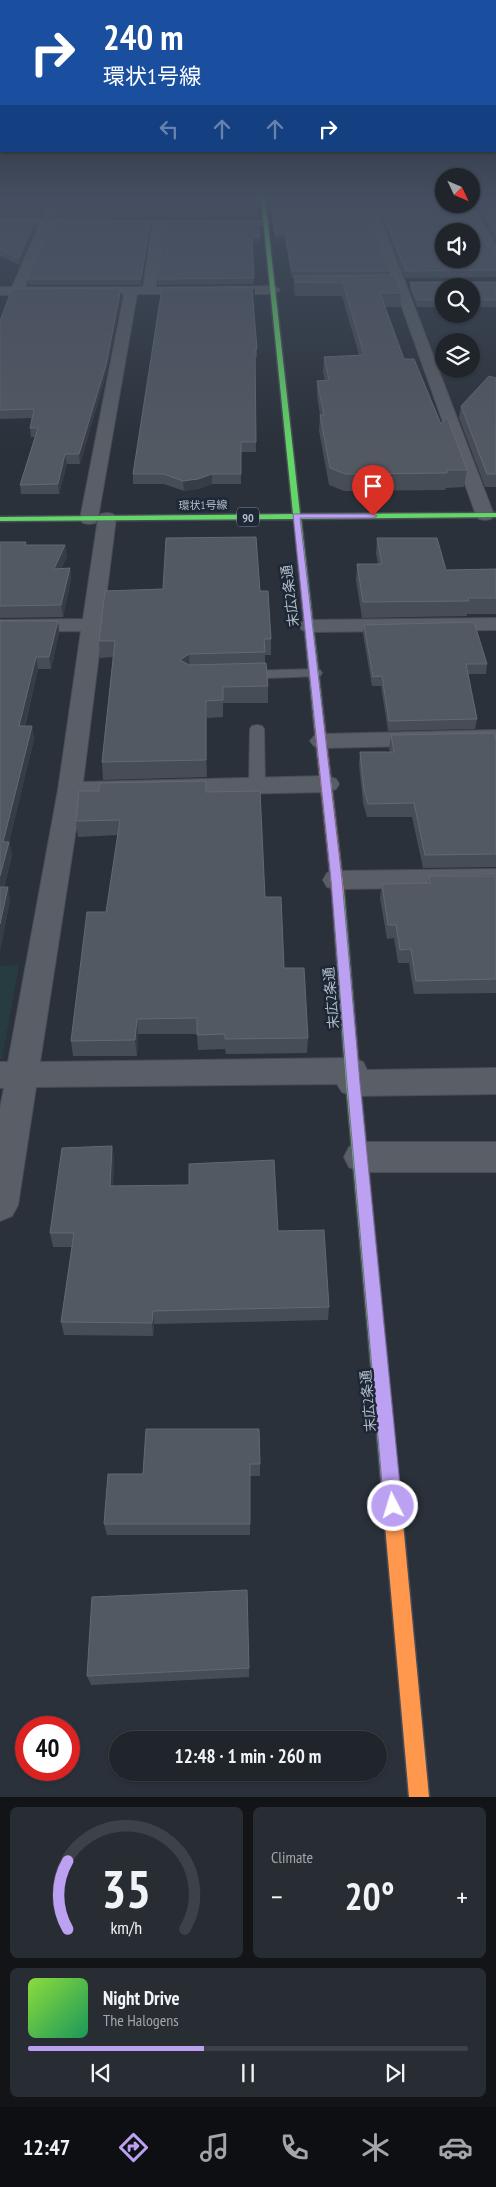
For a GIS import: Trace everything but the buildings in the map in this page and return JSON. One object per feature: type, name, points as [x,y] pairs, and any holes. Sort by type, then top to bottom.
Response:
[{"type":"street","points":[[17,291],[21,282]]},
{"type":"street","points":[[150,291],[151,282]]},
{"type":"street","name":"末広2条通","points":[[275,282],[296,516],[337,880],[353,1077],[420,1797]]},
{"type":"street","points":[[398,282],[490,515]]},
{"type":"street","points":[[0,292],[150,291],[276,286]]},
{"type":"street","points":[[0,1205],[11,1075],[70,790],[91,625],[98,519],[131,291]]},
{"type":"street","name":"環状1号線","points":[[0,520],[490,515]]},
{"type":"street","points":[[309,626],[496,624]]},
{"type":"street","points":[[0,626],[91,625]]},
{"type":"street","points":[[322,741],[496,737]]},
{"type":"street","points":[[70,790],[327,784]]},
{"type":"street","points":[[337,880],[496,878]]},
{"type":"street","points":[[11,1075],[353,1077],[496,1081]]},
{"type":"street","points":[[361,1158],[496,1157]]},
{"type":"lane","points":[[228,675],[315,673]]},
{"type":"lane","points":[[257,729],[257,786]]},
{"type":"green space","points":[[19,965],[2,1059],[0,1059],[0,966]]},
{"type":"traffic: fast","points":[[272,282],[319,722]]},
{"type":"traffic: fast","points":[[0,519],[496,515]]},
{"type":"traffic: fast","points":[[338,892],[353,1083],[392,1502]]},
{"type":"traffic: slow","points":[[319,722],[338,892]]},
{"type":"traffic: slow","points":[[392,1502],[419,1797]]},
{"type":"route","points":[[373,516],[296,516],[337,880],[353,1083],[393,1506]]}]
